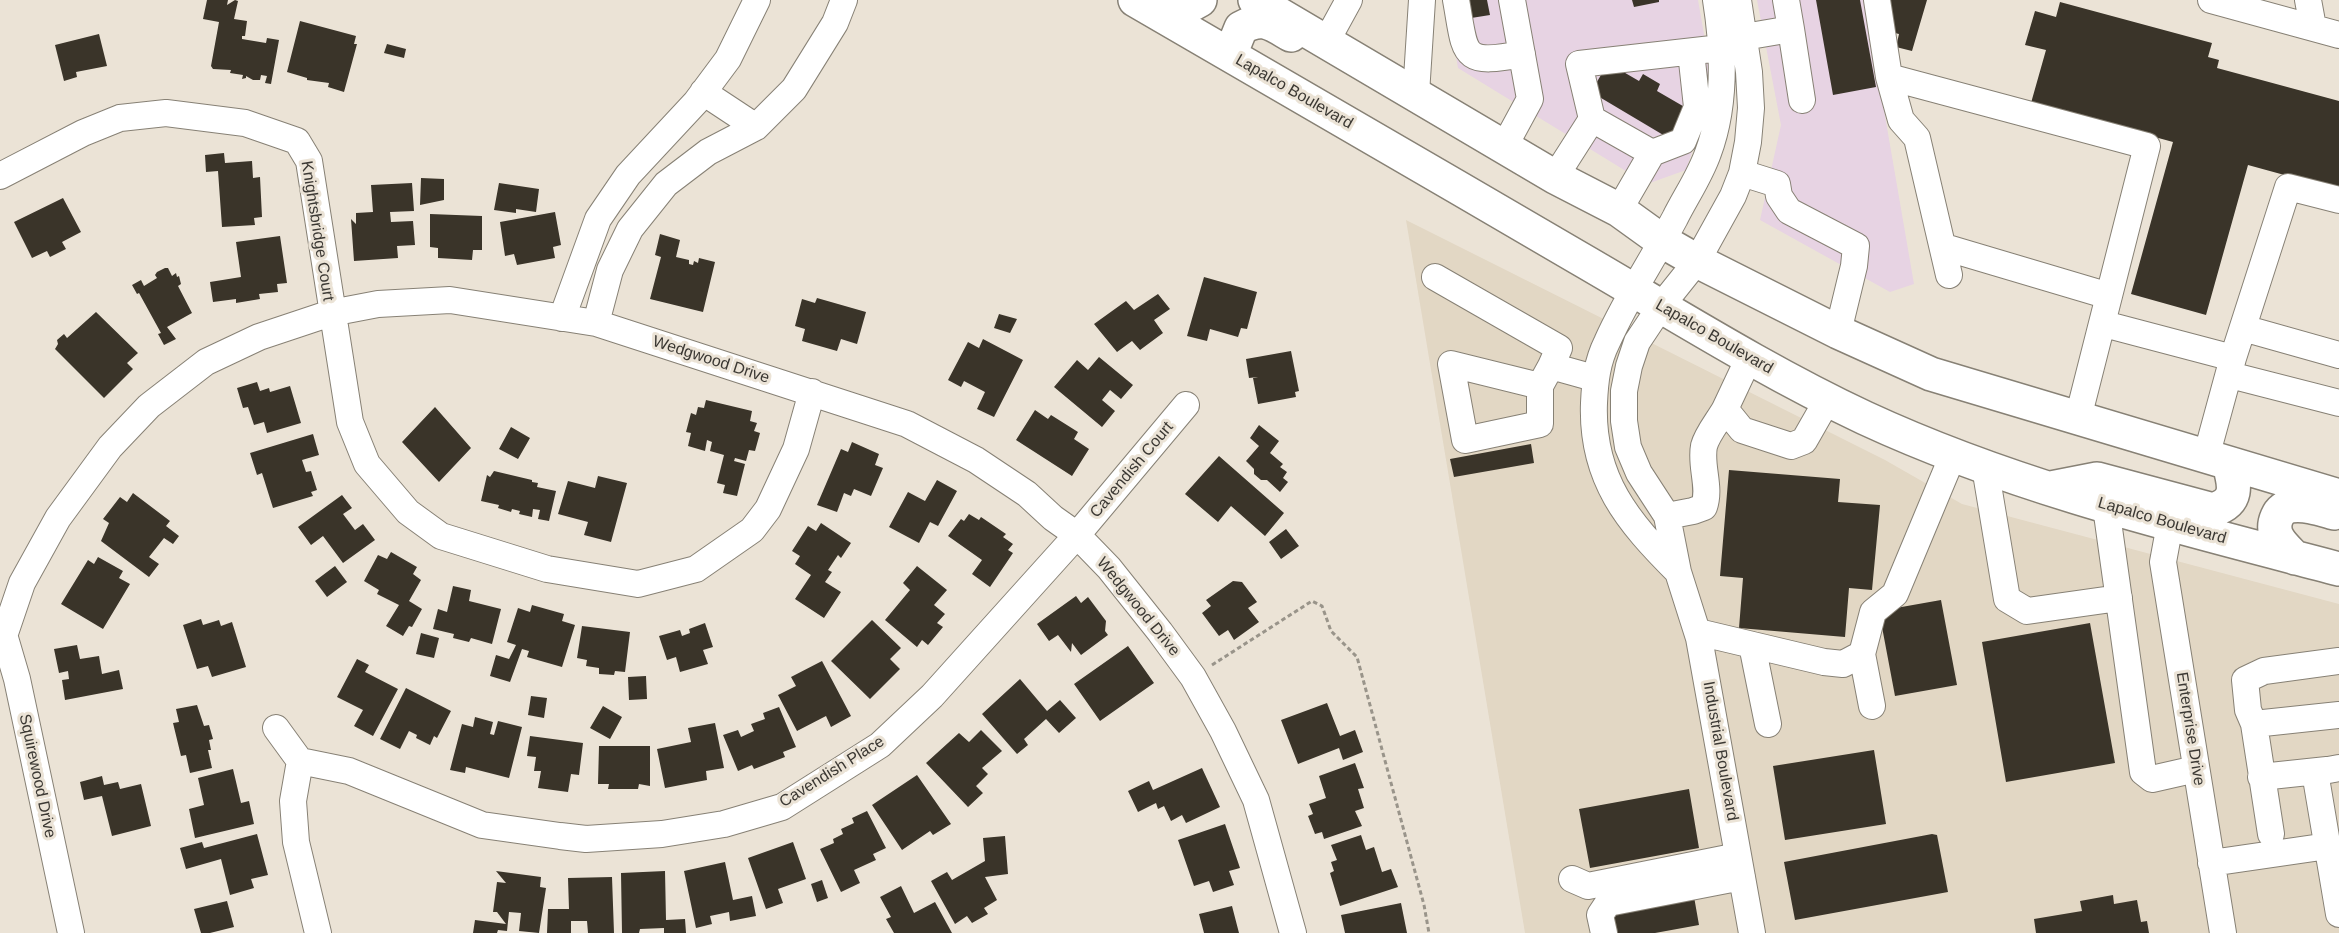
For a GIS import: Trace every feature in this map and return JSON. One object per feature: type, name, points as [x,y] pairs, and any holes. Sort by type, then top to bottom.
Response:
[{"type":"main road","name":"Lapalco Boulevard","points":[[1135,0],[1749,358],[1866,418],[1985,467],[2106,507],[2339,569]]},
{"type":"main road","points":[[1176,0],[1191,5],[1200,0]]},
{"type":"main road","points":[[1255,0],[1555,177],[1619,210],[1662,241],[1697,261],[1838,332],[1931,374],[2339,495]]},
{"type":"main road","points":[[1230,55],[1240,28],[1254,21],[1271,23],[1403,104],[1475,130]]},
{"type":"main road","points":[[2049,488],[2097,479],[2213,510],[2223,507],[2231,500],[2234,481],[2217,460]]},
{"type":"main road","points":[[2295,558],[2275,533],[2275,522],[2279,511],[2288,506],[2305,505],[2339,514]]},
{"type":"street","points":[[562,318],[598,219],[624,180],[703,92],[728,59],[756,0]]},
{"type":"street","points":[[596,323],[610,270],[630,230],[666,184],[708,152],[756,127],[794,88],[835,23],[844,0]]},
{"type":"street","points":[[1326,42],[1349,0]]},
{"type":"street","points":[[1416,94],[1422,0]]},
{"type":"street","points":[[1456,0],[1464,45],[1470,54],[1495,59],[1522,54]]},
{"type":"street","points":[[1504,147],[1529,104],[1530,95],[1512,0]]},
{"type":"street","name":"Industrial Boulevard","points":[[1678,572],[1645,539],[1606,480],[1595,446],[1594,378],[1606,343],[1697,178],[1710,146],[1715,130],[1722,84],[1716,0]]},
{"type":"street","name":"Industrial Boulevard","points":[[1738,0],[1751,108],[1742,173],[1733,196],[1697,261],[1661,306],[1638,342],[1629,366],[1624,391],[1623,421],[1628,447],[1639,473],[1667,516],[1678,572],[1698,632],[1752,933]]},
{"type":"street","points":[[1786,0],[1802,100]]},
{"type":"street","points":[[1877,0],[1889,77],[1901,120],[1917,138],[1949,274]]},
{"type":"street","points":[[2211,0],[2339,35]]},
{"type":"street","points":[[2308,0],[2313,27]]},
{"type":"street","points":[[1744,37],[1791,29]]},
{"type":"street","points":[[1555,177],[1592,119],[1580,64],[1721,48]]},
{"type":"street","points":[[1619,210],[1652,153],[1683,141],[1697,107],[1690,52]]},
{"type":"street","points":[[1889,77],[2147,146],[2104,324],[2078,418]]},
{"type":"street","points":[[703,92],[756,127]]},
{"type":"street","name":"Knightsbridge Court","points":[[0,176],[83,133],[120,118],[166,113],[245,123],[297,141],[309,161],[331,313],[350,422],[367,464],[408,512],[441,536],[547,569],[638,584],[696,569],[752,530],[768,509],[796,449],[812,392]]},
{"type":"street","points":[[1592,119],[1652,153]]},
{"type":"street","points":[[1742,173],[1777,184],[1779,196],[1789,211],[1856,246],[1854,266],[1838,332]]},
{"type":"street","points":[[624,180],[654,200]]},
{"type":"street","points":[[2217,460],[2232,366],[2288,187],[2339,200]]},
{"type":"street","points":[[1944,247],[2109,296]]},
{"type":"street","points":[[1435,277],[1559,348],[1546,376],[1594,378]]},
{"type":"street","name":"Wedgwood Drive","points":[[2,628],[22,583],[58,518],[110,447],[149,406],[206,362],[259,337],[331,313],[378,304],[450,300],[596,323],[907,424],[975,460],[1027,494],[1077,536],[1109,568],[1193,677],[1223,731],[1256,800],[1293,933]]},
{"type":"street","points":[[2104,324],[2339,403]]},
{"type":"street","points":[[2243,328],[2339,355]]},
{"type":"street","points":[[1667,516],[1693,512],[1704,507],[1707,498],[1703,454],[1705,442],[1725,409],[1749,358]]},
{"type":"street","points":[[1725,409],[1742,430],[1791,446],[1804,441],[1828,399]]},
{"type":"street","name":"Cavendish Court","points":[[1077,536],[1186,405]]},
{"type":"street","points":[[1872,706],[1862,654],[1873,612],[1896,594],[1953,455]]},
{"type":"street","points":[[1985,467],[2007,599],[2027,611],[2119,598]]},
{"type":"street","points":[[2106,507],[2143,772],[2152,779],[2196,769]]},
{"type":"street","name":"Enterprise Drive","points":[[2170,524],[2163,562],[2223,933]]},
{"type":"street","name":"Cavendish Place","points":[[300,761],[349,771],[483,825],[586,839],[662,834],[724,824],[782,807],[880,745],[932,696],[1077,536]]},
{"type":"street","name":"Squirewood Drive","points":[[2,628],[17,679],[71,933]]},
{"type":"street","points":[[1698,632],[1824,662],[1843,664],[1862,654]]},
{"type":"street","points":[[1752,645],[1768,724]]},
{"type":"street","points":[[2271,834],[2254,724],[2248,710],[2245,680],[2264,671],[2339,661]]},
{"type":"street","points":[[2254,724],[2339,715]]},
{"type":"street","points":[[276,728],[300,761],[293,801],[296,842],[318,933]]},
{"type":"street","points":[[2261,777],[2333,769]]},
{"type":"street","points":[[2333,769],[2323,771],[2316,778],[2339,914]]},
{"type":"street","points":[[2211,863],[2328,846]]},
{"type":"street","points":[[1572,879],[1588,886],[1740,866]]},
{"type":"street","points":[[1604,933],[1600,915],[1608,903],[1740,866]]},
{"type":"path","points":[[1193,677],[1312,601],[1322,606],[1331,631],[1357,657],[1424,905],[1429,933]]},
{"type":"shaded area","points":[[1446,0],[1698,0],[1711,74],[1702,122],[1686,170],[1647,184],[1458,68]]},
{"type":"shaded area","points":[[1757,0],[1865,0],[1914,284],[1890,292],[1760,220],[1781,125]]},
{"type":"shaded area","points":[[1406,220],[1885,460],[1962,504],[2339,604],[2339,933],[1525,933]]},
{"type":"building","points":[[207,0],[228,0],[227,5],[235,0],[238,1],[234,19],[247,21],[245,36],[242,36],[242,39],[266,43],[267,38],[279,40],[271,84],[265,83],[267,76],[261,75],[260,80],[253,80],[246,76],[242,79],[243,75],[230,73],[231,70],[213,69],[211,66],[219,22],[203,19]]},
{"type":"building","points":[[1462,0],[1487,0],[1490,15],[1465,19]]},
{"type":"building","points":[[1632,0],[1659,0],[1659,2],[1634,7]]},
{"type":"building","points":[[1816,0],[1860,0],[1876,87],[1833,95]]},
{"type":"building","points":[[1891,0],[1927,0],[1912,51],[1896,47],[1899,34],[1882,30]]},
{"type":"building","points":[[2060,2],[2212,43],[2208,57],[2219,60],[2217,68],[2339,101],[2339,190],[2248,165],[2206,315],[2131,294],[2173,142],[2031,103],[2046,50],[2025,45],[2035,11],[2056,17]]},
{"type":"building","points":[[300,21],[356,36],[354,44],[357,44],[344,92],[328,87],[329,83],[307,80],[307,78],[287,72]]},
{"type":"building","points":[[99,34],[107,66],[76,72],[77,77],[64,81],[55,45]]},
{"type":"building","points":[[387,44],[406,49],[404,58],[384,53]]},
{"type":"building","points":[[1608,63],[1639,81],[1643,74],[1660,84],[1657,91],[1688,109],[1670,139],[1591,92]]},
{"type":"building","points":[[224,153],[225,163],[252,161],[253,178],[260,177],[262,217],[254,218],[255,225],[222,227],[218,171],[206,172],[205,155]]},
{"type":"building","points":[[421,178],[444,179],[444,200],[420,205]]},
{"type":"building","points":[[412,183],[414,211],[390,212],[391,222],[413,221],[415,245],[397,246],[398,258],[354,261],[351,219],[356,224],[356,213],[373,212],[371,185]]},
{"type":"building","points":[[499,183],[539,189],[536,212],[516,209],[516,213],[494,210]]},
{"type":"building","points":[[63,198],[81,232],[62,242],[66,249],[50,257],[47,251],[32,258],[14,222]]},
{"type":"building","points":[[555,212],[561,245],[553,247],[555,258],[517,265],[514,254],[505,256],[500,222]]},
{"type":"building","points":[[430,214],[482,216],[482,250],[473,250],[472,260],[438,258],[438,248],[430,247]]},
{"type":"building","points":[[660,234],[680,240],[676,257],[689,260],[689,264],[693,265],[694,261],[698,263],[699,258],[715,262],[703,312],[650,299],[661,257],[655,255]]},
{"type":"building","points":[[280,236],[287,283],[277,284],[278,292],[259,294],[260,299],[236,303],[236,299],[213,302],[210,282],[241,277],[236,242]]},
{"type":"building","points":[[168,268],[172,276],[176,273],[177,277],[179,276],[181,284],[178,286],[192,313],[167,327],[176,339],[164,345],[158,334],[161,333],[139,293],[137,294],[132,285],[141,280],[144,286],[157,278],[155,275],[157,272]]},
{"type":"building","points":[[1204,277],[1257,292],[1247,329],[1241,328],[1238,337],[1210,329],[1207,341],[1187,336]]},
{"type":"building","points":[[1158,294],[1170,309],[1154,320],[1163,333],[1140,350],[1132,341],[1117,352],[1094,324],[1126,301],[1134,310]]},
{"type":"building","points":[[817,298],[866,312],[857,344],[841,339],[837,351],[802,341],[805,329],[795,326],[802,299],[815,303]]},
{"type":"building","points":[[96,312],[138,353],[127,363],[133,369],[104,398],[55,349],[58,344],[57,340],[64,334],[67,338]]},
{"type":"building","points":[[999,314],[1017,319],[1010,333],[994,328]]},
{"type":"building","points":[[983,339],[1023,360],[994,417],[977,409],[985,392],[964,381],[961,387],[948,380],[968,342],[979,348]]},
{"type":"building","points":[[1291,351],[1299,391],[1295,392],[1296,397],[1258,404],[1253,378],[1258,377],[1249,378],[1246,359]]},
{"type":"building","points":[[1099,357],[1133,385],[1121,399],[1110,390],[1102,400],[1115,411],[1102,427],[1054,387],[1077,360],[1088,370]]},
{"type":"building","points":[[257,382],[260,391],[269,388],[270,392],[290,386],[301,423],[267,433],[264,422],[254,425],[248,407],[243,408],[237,388]]},
{"type":"building","points":[[706,400],[752,411],[750,421],[757,423],[754,431],[760,433],[755,451],[749,450],[746,461],[735,458],[734,461],[745,464],[737,496],[723,493],[725,485],[717,483],[724,455],[710,451],[712,442],[707,440],[705,451],[688,446],[691,433],[686,432],[691,413],[696,415],[698,407],[704,408]]},
{"type":"building","points":[[435,407],[471,448],[439,482],[402,442]]},
{"type":"building","points":[[1035,410],[1048,419],[1051,415],[1078,432],[1074,439],[1089,449],[1072,476],[1016,440]]},
{"type":"building","points":[[1259,425],[1279,441],[1270,453],[1283,464],[1280,467],[1287,472],[1283,478],[1288,482],[1280,492],[1267,480],[1261,480],[1254,474],[1254,469],[1246,461],[1259,446],[1250,438]]},
{"type":"building","points":[[511,427],[530,438],[518,459],[499,449]]},
{"type":"building","points":[[313,434],[319,455],[302,460],[306,472],[311,471],[317,490],[311,492],[313,496],[273,508],[262,473],[257,475],[250,453]]},
{"type":"building","points":[[852,442],[879,454],[875,465],[883,468],[871,496],[854,489],[851,496],[844,493],[837,512],[817,505],[841,449],[848,452]]},
{"type":"building","points":[[1531,444],[1534,463],[1454,477],[1450,459]]},
{"type":"building","points":[[1219,456],[1284,513],[1265,536],[1231,506],[1218,522],[1185,494]]},
{"type":"building","points":[[1729,470],[1840,479],[1838,502],[1880,505],[1872,590],[1849,588],[1845,637],[1739,628],[1743,578],[1720,576]]},
{"type":"building","points":[[494,471],[532,480],[538,483],[537,487],[556,491],[549,521],[538,519],[540,510],[533,509],[532,517],[519,514],[520,511],[512,509],[511,512],[498,508],[499,505],[481,501],[487,475],[490,477]]},
{"type":"building","points":[[598,476],[627,483],[611,542],[584,535],[588,522],[558,514],[568,481],[595,488]]},
{"type":"building","points":[[937,480],[957,491],[938,526],[930,522],[919,543],[889,527],[908,492],[925,501]]},
{"type":"building","points":[[133,493],[170,521],[166,526],[179,536],[173,544],[164,538],[149,557],[159,564],[149,577],[101,541],[109,523],[103,519],[120,497],[127,502]]},
{"type":"building","points":[[342,495],[352,508],[343,514],[355,530],[363,524],[375,540],[343,563],[323,536],[311,545],[298,527]]},
{"type":"building","points":[[969,514],[979,520],[981,517],[1006,534],[1003,537],[1013,544],[1008,550],[1013,553],[990,587],[972,574],[982,560],[948,536],[961,519],[964,521]]},
{"type":"building","points":[[821,523],[851,543],[841,558],[838,555],[828,570],[832,572],[825,582],[841,592],[824,618],[795,599],[811,575],[795,564],[800,556],[792,551],[808,526],[816,531]]},
{"type":"building","points":[[1286,529],[1299,546],[1281,559],[1269,542]]},
{"type":"building","points":[[391,552],[417,567],[413,574],[421,580],[409,601],[422,609],[412,627],[409,626],[403,636],[386,626],[399,605],[377,594],[379,590],[364,581],[378,555],[387,559]]},
{"type":"building","points":[[98,557],[123,571],[119,578],[130,584],[103,629],[61,604],[88,560],[94,564]]},
{"type":"building","points":[[335,566],[347,582],[327,597],[315,581]]},
{"type":"building","points":[[917,566],[947,590],[934,605],[945,614],[937,623],[943,627],[928,645],[922,640],[917,647],[885,620],[910,590],[903,583]]},
{"type":"building","points":[[1233,581],[1242,582],[1257,602],[1248,608],[1259,622],[1234,640],[1228,630],[1219,636],[1202,613],[1211,606],[1206,600]]},
{"type":"building","points":[[453,586],[471,590],[469,601],[501,609],[492,644],[471,638],[469,642],[453,638],[454,634],[433,629],[438,609],[447,612]]},
{"type":"building","points":[[1076,596],[1081,603],[1088,597],[1106,621],[1105,631],[1108,635],[1081,655],[1072,643],[1071,652],[1058,635],[1049,641],[1037,624]]},
{"type":"building","points":[[1941,600],[1957,685],[1895,696],[1879,611]]},
{"type":"building","points":[[532,605],[564,614],[562,621],[575,625],[562,667],[527,657],[529,651],[522,649],[510,682],[490,676],[496,655],[509,659],[516,645],[507,642],[518,608],[530,612]]},
{"type":"building","points":[[201,619],[203,625],[219,620],[221,626],[232,622],[246,667],[212,677],[208,666],[197,669],[183,625]]},
{"type":"building","points":[[872,620],[901,648],[890,659],[900,669],[870,699],[831,661]]},
{"type":"building","points":[[705,623],[713,647],[703,650],[708,664],[680,672],[676,657],[667,660],[659,636],[680,630],[682,636],[690,633],[689,629]]},
{"type":"building","points":[[2090,623],[2115,763],[2006,782],[1982,642]]},
{"type":"building","points":[[582,626],[630,632],[625,672],[615,671],[614,675],[599,674],[599,668],[586,666],[587,660],[577,658]]},
{"type":"building","points":[[421,633],[439,638],[434,658],[416,654]]},
{"type":"building","points":[[77,645],[80,659],[99,656],[102,674],[119,670],[123,689],[65,700],[62,680],[69,679],[68,671],[59,673],[54,649]]},
{"type":"building","points":[[1128,646],[1154,683],[1100,721],[1074,684]]},
{"type":"building","points":[[357,659],[369,665],[365,672],[398,689],[373,736],[354,726],[363,710],[337,697]]},
{"type":"building","points":[[822,661],[851,716],[831,727],[826,716],[797,731],[778,695],[796,686],[791,677]]},
{"type":"building","points":[[646,676],[647,699],[629,700],[628,677]]},
{"type":"building","points":[[1020,679],[1047,711],[1060,700],[1076,718],[1059,733],[1046,719],[1024,739],[1028,745],[1017,754],[982,714]]},
{"type":"building","points":[[406,688],[451,711],[437,738],[434,736],[430,745],[416,738],[417,735],[409,731],[400,749],[380,739]]},
{"type":"building","points":[[531,696],[547,698],[544,718],[528,715]]},
{"type":"building","points":[[1327,703],[1340,736],[1355,730],[1363,752],[1343,760],[1339,748],[1298,764],[1281,720]]},
{"type":"building","points":[[197,705],[204,726],[209,725],[213,739],[209,740],[211,750],[208,750],[212,768],[190,773],[186,755],[181,756],[173,723],[179,722],[176,709]]},
{"type":"building","points":[[603,706],[622,717],[610,739],[590,728]]},
{"type":"building","points":[[779,707],[796,747],[783,752],[785,757],[754,769],[752,765],[738,771],[723,735],[738,730],[741,737],[754,731],[751,724],[765,719],[763,713]]},
{"type":"building","points":[[475,717],[493,722],[490,734],[494,735],[498,721],[522,727],[509,778],[466,767],[465,773],[450,770],[462,724],[473,727]]},
{"type":"building","points":[[715,723],[724,768],[706,771],[707,780],[665,788],[657,749],[691,742],[688,728]]},
{"type":"building","points":[[981,730],[1002,751],[982,768],[988,774],[976,786],[983,793],[968,807],[926,763],[959,733],[969,742]]},
{"type":"building","points":[[530,736],[583,743],[579,775],[571,774],[568,792],[538,788],[541,771],[534,771],[536,757],[527,756]]},
{"type":"building","points":[[599,746],[650,746],[650,786],[639,784],[638,789],[608,789],[609,784],[598,784]]},
{"type":"building","points":[[1874,750],[1886,824],[1785,840],[1773,766]]},
{"type":"building","points":[[1355,763],[1364,788],[1358,789],[1364,808],[1355,811],[1362,826],[1324,839],[1322,832],[1315,834],[1308,816],[1313,814],[1309,804],[1326,798],[1319,776]]},
{"type":"building","points":[[1202,768],[1220,807],[1186,823],[1182,815],[1171,821],[1164,806],[1158,809],[1156,803],[1138,812],[1128,791],[1149,781],[1153,790]]},
{"type":"building","points":[[233,769],[241,803],[249,801],[254,824],[195,838],[189,809],[204,805],[198,778]]},
{"type":"building","points":[[917,775],[951,824],[933,835],[930,831],[902,850],[872,805]]},
{"type":"building","points":[[102,776],[104,785],[118,782],[120,789],[141,784],[151,826],[112,836],[102,796],[84,800],[80,782]]},
{"type":"building","points":[[1689,789],[1699,848],[1590,868],[1579,809]]},
{"type":"building","points":[[867,811],[886,848],[873,854],[876,860],[854,870],[860,883],[841,892],[820,849],[834,843],[833,839],[843,834],[841,829],[854,823],[852,818]]},
{"type":"building","points":[[1225,824],[1240,868],[1229,871],[1234,885],[1213,892],[1209,881],[1194,886],[1178,840]]},
{"type":"building","points":[[257,834],[268,875],[251,879],[254,888],[230,895],[221,859],[186,869],[180,848],[202,842],[204,848]]},
{"type":"building","points":[[1932,834],[1937,835],[1948,892],[1795,920],[1784,862]]},
{"type":"building","points":[[1361,835],[1366,850],[1374,847],[1382,872],[1391,869],[1398,887],[1340,906],[1330,873],[1334,871],[1331,862],[1337,860],[1331,845]]},
{"type":"building","points":[[1005,836],[1008,874],[985,877],[997,900],[984,908],[988,914],[972,923],[967,916],[955,924],[931,881],[947,872],[952,880],[985,861],[983,838]]},
{"type":"building","points":[[793,842],[806,879],[778,889],[783,903],[766,909],[748,858]]},
{"type":"building","points":[[725,862],[733,900],[752,896],[756,916],[730,921],[729,912],[710,916],[712,924],[696,928],[684,871]]},
{"type":"building","points":[[496,871],[541,877],[540,887],[546,888],[539,933],[519,931],[521,913],[509,912],[507,931],[473,933],[475,920],[506,924],[497,912],[493,912],[497,882],[506,883]]},
{"type":"building","points":[[665,871],[666,920],[685,919],[686,933],[664,933],[664,928],[640,929],[639,933],[622,933],[621,873]]},
{"type":"building","points":[[612,877],[614,933],[588,933],[587,921],[571,921],[571,933],[547,933],[548,909],[569,909],[568,878]]},
{"type":"building","points":[[822,880],[828,898],[817,902],[811,884]]},
{"type":"building","points":[[901,886],[914,913],[935,902],[952,933],[894,933],[886,919],[891,917],[880,897]]},
{"type":"building","points":[[1693,891],[1699,925],[1655,933],[1613,933],[1608,906]]},
{"type":"building","points":[[2113,895],[2114,904],[2137,900],[2141,922],[2147,921],[2149,933],[2036,933],[2034,919],[2082,911],[2080,901]]},
{"type":"building","points":[[227,901],[234,927],[201,933],[194,909]]},
{"type":"building","points":[[1401,903],[1407,933],[1345,933],[1341,915]]},
{"type":"building","points":[[1232,906],[1239,933],[1204,933],[1199,914]]}]
